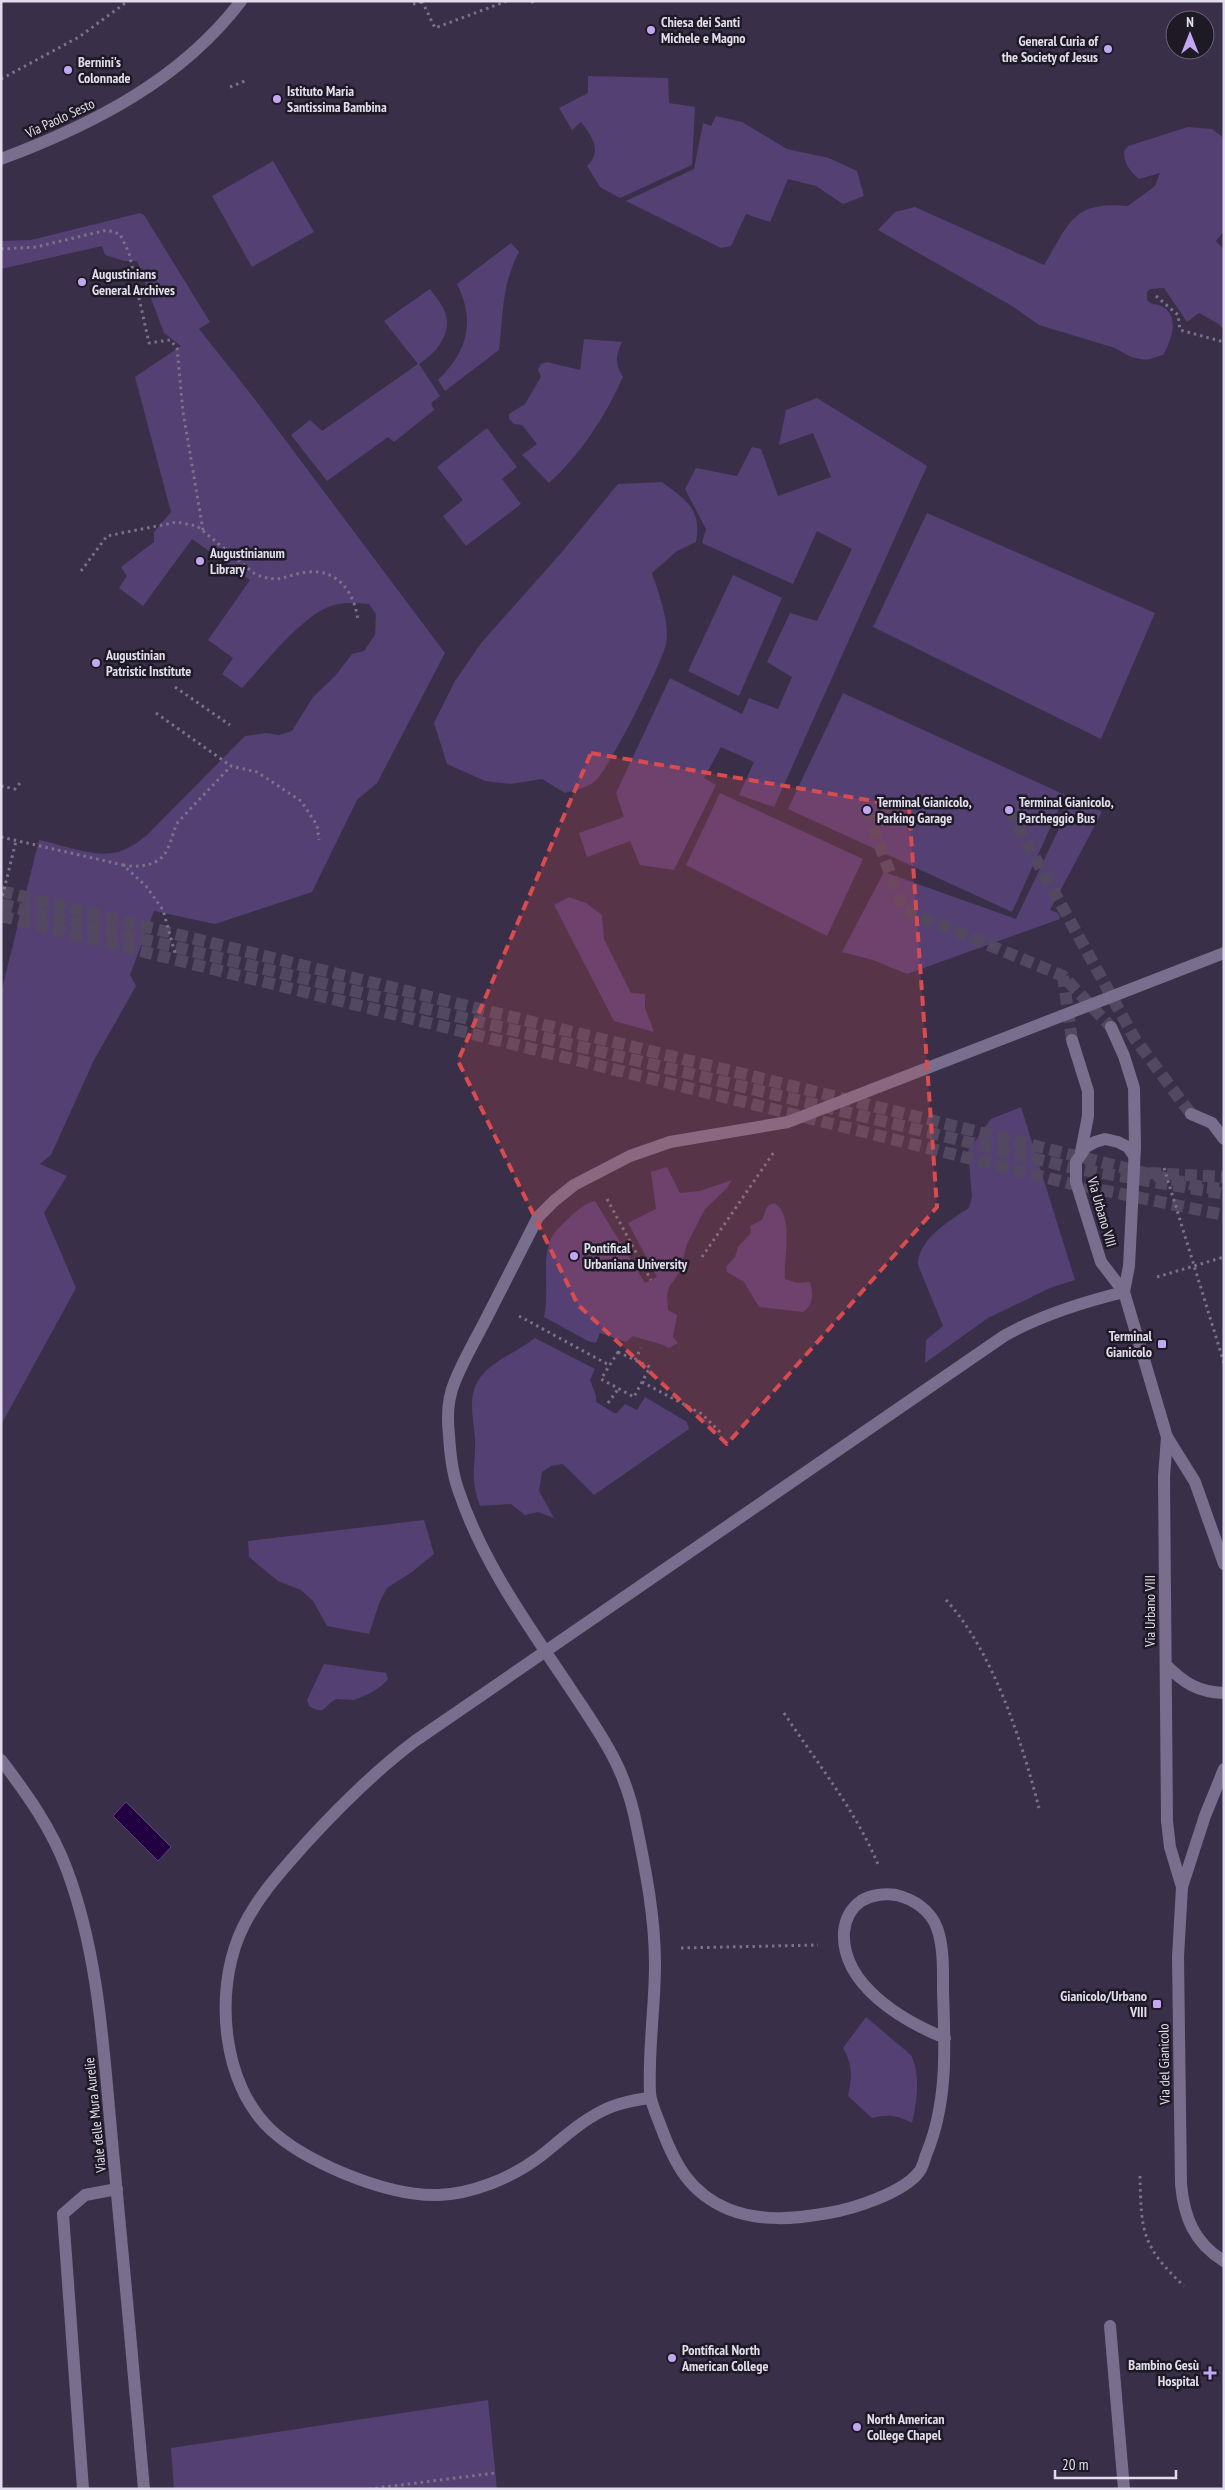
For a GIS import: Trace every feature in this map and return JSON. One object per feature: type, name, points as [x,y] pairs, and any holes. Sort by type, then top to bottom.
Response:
[{"type":"street","name":"Via Paolo Sesto","points":[[1,159],[62,136],[114,109],[166,76],[203,45],[241,1]]},
{"type":"street","points":[[945,2038],[927,2031],[895,2010],[862,1983],[850,1968],[843,1945],[844,1924],[851,1910],[870,1897],[886,1895],[902,1897],[924,1908],[938,1930],[942,1967],[945,2038],[944,2076],[939,2114],[919,2172],[899,2187],[872,2201],[847,2210],[790,2218],[746,2215],[725,2208],[703,2194],[684,2177],[671,2155],[650,2098],[654,1928],[643,1857],[632,1805],[622,1770],[514,1603],[476,1538],[456,1485],[448,1429],[453,1384],[538,1217],[554,1201],[594,1174],[630,1156],[670,1142],[788,1122],[1224,952]]},
{"type":"street","name":"Via Urbano VIII","points":[[1111,1027],[1124,1056],[1134,1088],[1134,1156],[1129,1266],[1124,1292]]},
{"type":"street","name":"Via Urbano VIII","points":[[1072,1040],[1088,1091],[1088,1116],[1080,1155],[1076,1162],[1076,1182],[1101,1262],[1124,1292],[1167,1437],[1195,1482],[1221,1548],[1224,1564]]},
{"type":"street","points":[[1192,1114],[1218,1123],[1224,1139]]},
{"type":"street","points":[[1080,1155],[1089,1145],[1105,1139],[1124,1144],[1134,1156]]},
{"type":"street","points":[[650,2098],[626,2102],[605,2109],[584,2121],[521,2169],[494,2182],[438,2195],[410,2193],[361,2181],[329,2167],[287,2143],[269,2129],[254,2109],[241,2086],[234,2066],[229,2036],[227,2007],[231,1958],[251,1911],[296,1854],[346,1800],[415,1741],[1004,1336],[1045,1315],[1124,1292]]},
{"type":"street","name":"Via Urbano VIII","points":[[1167,1437],[1164,1476],[1167,1821],[1170,1847],[1182,1887]]},
{"type":"street","name":"Via Urbano VIII","points":[[1166,1665],[1192,1687],[1224,1694]]},
{"type":"street","name":"Viale delle Mura Aurelie","points":[[1,1760],[44,1820],[66,1867],[81,1914],[100,2016],[144,2489]]},
{"type":"street","name":"Via del Gianicolo","points":[[1224,1769],[1204,1816],[1182,1887],[1178,1957],[1183,2206],[1194,2235],[1213,2254],[1224,2261]]},
{"type":"street","points":[[83,2489],[63,2214],[85,2196],[117,2189]]},
{"type":"street","points":[[1110,2326],[1124,2489]]},
{"type":"path","points":[[1,79],[79,37],[128,1]]},
{"type":"path","points":[[414,4],[423,1],[426,12],[435,28],[507,1]]},
{"type":"path","points":[[532,1],[535,7]]},
{"type":"path","points":[[230,87],[247,80]]},
{"type":"path","points":[[1,249],[36,247],[107,230],[120,234],[123,238],[129,253],[150,343],[170,340],[177,348],[183,412],[203,530]]},
{"type":"path","points":[[1156,296],[1178,315],[1180,330],[1224,342]]},
{"type":"path","points":[[81,572],[107,536],[177,522],[187,523],[203,530],[255,574],[265,578],[288,578],[309,572],[324,574],[338,579],[350,592],[356,606],[358,621]]},
{"type":"path","points":[[175,687],[230,725]]},
{"type":"path","points":[[156,713],[231,766],[257,772],[301,801],[317,825],[319,840]]},
{"type":"path","points":[[1,837],[123,866],[141,866],[160,859],[168,849],[172,832],[178,822],[231,766]]},
{"type":"path","points":[[1,786],[15,789],[20,783]]},
{"type":"path","points":[[1,902],[16,840]]},
{"type":"path","points":[[123,866],[146,886],[162,910],[175,953]]},
{"type":"path","points":[[702,1257],[775,1150]]},
{"type":"path","points":[[1163,1167],[1193,1268],[1224,1362]]},
{"type":"path","points":[[594,1174],[651,1280]]},
{"type":"path","points":[[1157,1277],[1193,1268],[1224,1257]]},
{"type":"path","points":[[495,1302],[610,1365]]},
{"type":"path","points":[[635,1360],[641,1348]]},
{"type":"path","points":[[618,1352],[650,1367],[634,1397],[601,1379],[610,1365],[618,1352]]},
{"type":"path","points":[[642,1382],[702,1414],[721,1433]]},
{"type":"path","points":[[608,1403],[618,1388]]},
{"type":"path","points":[[946,1600],[975,1638],[996,1682],[1030,1773],[1039,1808]]},
{"type":"path","points":[[784,1713],[870,1846],[880,1870],[886,1895]]},
{"type":"path","points":[[655,1949],[843,1945]]},
{"type":"path","points":[[1140,2176],[1144,2235],[1155,2255],[1184,2286]]},
{"type":"path","points":[[369,2489],[495,2473]]},
{"type":"highlighted area","points":[[591,753],[909,807],[937,1207],[727,1444],[578,1305],[458,1061]]},
{"type":"shaded area","points":[[588,76],[668,78],[669,103],[695,107],[692,165],[620,198],[600,187],[587,166],[592,161],[595,150],[592,138],[581,122],[572,130],[559,108],[588,93]]},
{"type":"shaded area","points":[[716,116],[742,122],[787,149],[829,158],[857,171],[864,196],[843,204],[816,186],[788,179],[770,222],[746,214],[731,246],[721,248],[626,201],[694,169],[703,123],[711,126]]},
{"type":"shaded area","points":[[1188,127],[1212,129],[1224,138],[1224,231],[1216,241],[1224,250],[1224,329],[1199,313],[1187,322],[1164,288],[1150,289],[1147,292],[1147,300],[1167,310],[1173,322],[1169,343],[1163,355],[1146,360],[1131,357],[1115,348],[1039,325],[1012,306],[878,230],[895,212],[915,207],[1044,265],[1067,227],[1084,211],[1109,205],[1128,206],[1155,186],[1160,173],[1139,179],[1132,173],[1125,160],[1124,151],[1128,146]]},
{"type":"shaded area","points":[[273,161],[314,232],[252,267],[212,196]]},
{"type":"shaded area","points":[[140,213],[144,215],[210,322],[199,329],[250,393],[445,653],[377,783],[357,800],[312,892],[215,924],[154,911],[130,975],[136,986],[94,1060],[51,1155],[40,1164],[67,1176],[44,1213],[76,1288],[1,1425],[1,993],[39,840],[76,850],[105,854],[131,846],[147,835],[245,736],[266,733],[279,735],[292,731],[313,697],[336,675],[352,654],[364,651],[375,635],[376,614],[369,604],[347,603],[334,605],[309,618],[242,688],[222,674],[233,658],[208,640],[250,580],[192,539],[143,606],[119,588],[127,576],[121,567],[154,542],[154,532],[171,512],[135,377],[181,346],[164,333],[137,261],[125,261],[105,255],[102,246],[1,269],[1,241],[31,240]]},
{"type":"shaded area","points":[[511,243],[519,252],[513,263],[506,287],[499,350],[445,391],[438,380],[456,359],[466,336],[466,311],[457,284]]},
{"type":"shaded area","points":[[430,289],[442,306],[447,320],[447,328],[441,342],[431,355],[419,364],[440,396],[431,403],[434,410],[394,442],[388,437],[327,481],[291,435],[310,420],[322,431],[418,364],[384,321]]},
{"type":"shaded area","points":[[584,339],[622,342],[617,360],[618,368],[623,377],[600,420],[582,447],[549,483],[522,455],[537,444],[522,425],[514,424],[509,419],[509,414],[525,404],[541,377],[538,370],[541,364],[547,362],[580,370]]},
{"type":"shaded area","points":[[817,398],[927,466],[774,807],[739,795],[754,762],[721,747],[704,778],[716,785],[674,870],[640,865],[630,841],[587,857],[579,833],[624,817],[616,793],[670,678],[742,714],[749,698],[778,709],[792,677],[767,662],[790,613],[817,621],[852,549],[817,531],[793,584],[702,543],[706,529],[685,489],[696,468],[737,476],[752,447],[761,449],[778,496],[831,477],[813,433],[779,445],[786,410]]},
{"type":"shaded area","points":[[487,428],[517,467],[502,479],[521,504],[466,546],[443,516],[463,500],[437,467]]},
{"type":"shaded area","points":[[662,482],[685,500],[694,513],[697,521],[696,542],[677,551],[652,573],[665,617],[666,644],[634,716],[601,774],[591,784],[565,793],[542,779],[510,784],[485,781],[447,764],[434,723],[455,681],[482,642],[561,553],[618,484]]},
{"type":"shaded area","points":[[927,513],[1155,613],[1101,739],[873,627]]},
{"type":"shaded area","points":[[733,575],[782,598],[739,696],[688,671]]},
{"type":"shaded area","points":[[843,693],[1065,795],[1012,912],[788,809]]},
{"type":"shaded area","points":[[720,793],[863,859],[827,936],[686,865]]},
{"type":"shaded area","points":[[1074,797],[1102,812],[1050,910],[1058,913],[1060,919],[907,974],[873,960],[842,952],[884,872],[1016,919]]},
{"type":"shaded area","points":[[569,897],[586,903],[602,915],[604,939],[631,993],[645,994],[645,1008],[654,1032],[614,1021],[554,905]]},
{"type":"shaded area","points":[[1021,1107],[1075,1280],[1050,1288],[988,1318],[925,1363],[926,1340],[943,1326],[918,1265],[919,1256],[923,1247],[936,1232],[969,1208],[972,1196],[968,1151],[991,1119]]},
{"type":"shaded area","points":[[667,1167],[680,1193],[700,1191],[732,1180],[726,1189],[705,1209],[687,1244],[679,1273],[669,1287],[667,1295],[668,1310],[677,1315],[673,1337],[678,1343],[669,1348],[633,1336],[626,1342],[600,1333],[596,1343],[588,1341],[544,1317],[546,1308],[546,1266],[548,1247],[552,1236],[575,1212],[591,1202],[595,1201],[645,1283],[657,1277],[628,1223],[656,1209],[651,1172]]},
{"type":"shaded area","points":[[774,1203],[784,1217],[786,1227],[785,1279],[797,1283],[810,1282],[812,1290],[811,1303],[803,1312],[759,1307],[744,1282],[727,1272],[726,1267],[735,1257],[738,1247],[751,1233],[750,1226],[762,1220],[767,1208]]},
{"type":"shaded area","points":[[535,1338],[595,1369],[590,1380],[596,1396],[596,1402],[614,1413],[617,1413],[625,1404],[637,1410],[645,1397],[687,1422],[689,1429],[594,1495],[563,1464],[551,1466],[542,1472],[539,1491],[554,1518],[538,1512],[525,1515],[511,1504],[480,1506],[474,1479],[475,1438],[472,1404],[478,1380],[489,1368]]},
{"type":"shaded area","points":[[424,1520],[434,1554],[412,1572],[387,1588],[380,1601],[369,1634],[327,1626],[313,1601],[301,1590],[278,1581],[249,1557],[248,1541]]},
{"type":"shaded area","points":[[324,1664],[386,1673],[388,1679],[377,1689],[362,1697],[353,1700],[336,1699],[324,1709],[319,1710],[309,1706],[307,1700]]},
{"type":"shaded area","points":[[126,1802],[171,1847],[158,1861],[113,1816]]},
{"type":"shaded area","points":[[866,2017],[911,2055],[917,2080],[917,2097],[912,2123],[892,2116],[872,2118],[848,2096],[851,2071],[849,2060],[843,2048]]},
{"type":"shaded area","points":[[488,2400],[497,2489],[174,2489],[171,2448]]},
{"type":"tunnel","points":[[867,810],[903,909],[1063,976]]},
{"type":"tunnel","points":[[1009,810],[1135,1039],[1191,1114]]},
{"type":"tunnel","points":[[1,891],[1202,1187],[1224,1189]]},
{"type":"tunnel","points":[[1,904],[1073,1168],[1224,1194]]},
{"type":"tunnel","points":[[1,916],[1068,1183],[1224,1215]]},
{"type":"tunnel","points":[[1072,1040],[1063,976],[1111,1027]]},
{"type":"tunnel","points":[[1131,1172],[1224,1177]]},
{"type":"place","name":"Chiesa dei Santi Michele e Magno","points":[[651,30]]},
{"type":"place","name":"General Curia of the Society of Jesus","points":[[1108,49]]},
{"type":"place","name":"Bernini's Colonnade","points":[[68,70]]},
{"type":"place","name":"Istituto Maria Santissima Bambina","points":[[277,99]]},
{"type":"place","name":"Augustinians General Archives","points":[[82,282]]},
{"type":"place","name":"Augustinianum Library","points":[[200,561]]},
{"type":"place","name":"Augustinian Patristic Institute","points":[[96,663]]},
{"type":"place","name":"Terminal Gianicolo, Parking Garage","points":[[867,810]]},
{"type":"place","name":"Terminal Gianicolo, Parcheggio Bus","points":[[1009,810]]},
{"type":"place","name":"Pontifical Urbaniana University","points":[[574,1256]]},
{"type":"place","name":"Terminal Gianicolo","points":[[1162,1344]]},
{"type":"place","name":"Gianicolo/Urbano VIII","points":[[1157,2004]]},
{"type":"place","name":"Pontifical North American College","points":[[672,2358]]},
{"type":"place","name":"Bambino Gesù Hospital","points":[[1210,2373]]},
{"type":"place","name":"North American College Chapel","points":[[857,2427]]}]
